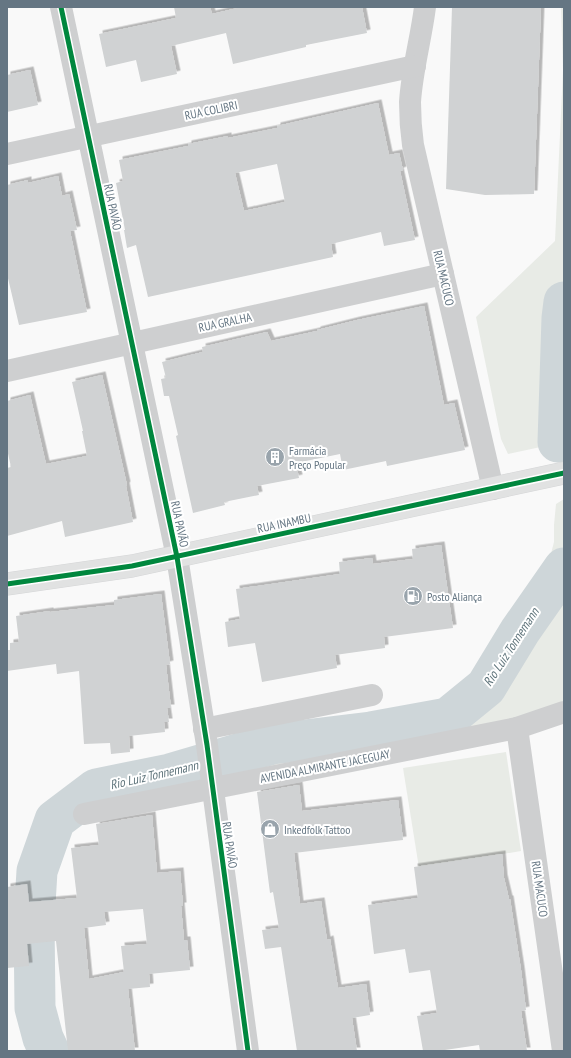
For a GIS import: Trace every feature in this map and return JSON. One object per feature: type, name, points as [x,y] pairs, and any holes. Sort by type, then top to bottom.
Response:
[{"type":"main road","name":"RUA INAMBU","points":[[7,584],[91,573],[177,556],[564,473]]},
{"type":"street","name":"RUA PAVÃO","points":[[61,7],[177,556],[206,737],[248,1051]]},
{"type":"street","name":"RUA MACUCO","points":[[425,7],[410,101],[410,122],[413,145],[493,488]]},
{"type":"street","name":"RUA COLIBRI","points":[[7,154],[415,66]]},
{"type":"street","name":"RUA GRALHA","points":[[7,371],[443,274]]},
{"type":"street","points":[[206,737],[372,695]]},
{"type":"street","name":"AVENIDA ALMIRANTE JACEGUAY","points":[[84,814],[212,783],[517,728],[564,712]]},
{"type":"street","name":"RUA MACUCO","points":[[517,728],[563,1051]]},
{"type":"shaded area","points":[[561,7],[564,7],[564,442],[508,454],[501,439],[476,317],[555,241],[563,70]]},
{"type":"shaded area","points":[[564,499],[564,704],[463,736],[262,768],[239,769],[227,762],[227,748],[255,741],[382,719],[408,718],[437,714],[468,696],[489,662],[502,646],[510,623],[510,612],[533,580],[547,569],[554,542],[556,504]]},
{"type":"shaded area","points":[[506,752],[521,851],[419,868],[403,768]]},
{"type":"building","points":[[174,7],[210,7],[212,14],[242,7],[362,7],[367,33],[306,45],[306,47],[233,64],[226,33],[171,46],[177,74],[141,82],[136,60],[106,67],[99,34],[176,18]]},
{"type":"building","points":[[452,7],[541,7],[534,194],[485,195],[446,189]]},
{"type":"building","points":[[30,70],[38,105],[7,112],[7,75]]},
{"type":"building","points":[[378,103],[389,155],[399,153],[403,170],[400,171],[415,240],[384,246],[381,232],[331,244],[333,257],[148,297],[136,245],[127,248],[116,183],[123,181],[119,160],[188,146],[188,144],[277,128],[277,126]],"holes":[[[277,164],[285,202],[244,211],[235,173]]]},
{"type":"building","points":[[58,176],[62,196],[69,194],[77,230],[70,231],[87,312],[19,325],[7,274],[7,185],[28,180],[28,183]]},
{"type":"building","points":[[424,306],[444,405],[454,403],[465,450],[387,466],[386,461],[343,470],[340,454],[296,463],[299,478],[257,486],[259,495],[224,502],[225,505],[193,513],[169,396],[164,396],[161,379],[166,378],[162,362],[203,352],[202,347],[267,332],[271,341],[357,320]]},
{"type":"building","points":[[102,375],[127,485],[133,522],[65,537],[62,521],[7,536],[7,468],[11,467],[7,449],[7,401],[30,395],[46,464],[87,456],[72,382]]},
{"type":"building","points":[[441,545],[453,628],[384,637],[385,648],[335,655],[337,668],[262,682],[255,643],[228,647],[225,622],[240,619],[236,589],[340,574],[339,562],[372,558],[373,564],[413,559],[412,549]]},
{"type":"building","points":[[161,594],[170,664],[166,665],[171,708],[167,708],[169,722],[164,722],[165,732],[129,736],[130,752],[111,754],[110,743],[84,744],[79,671],[57,674],[56,664],[7,671],[7,650],[10,650],[10,643],[19,642],[16,616],[114,605],[114,600]]},
{"type":"building","points":[[299,785],[302,811],[398,800],[403,840],[294,853],[300,904],[321,901],[327,940],[330,939],[338,988],[366,984],[370,1015],[352,1018],[357,1051],[297,1051],[281,947],[265,949],[262,930],[279,928],[273,892],[270,893],[257,792]]},
{"type":"building","points":[[152,815],[157,873],[180,871],[184,940],[187,940],[190,970],[149,974],[150,987],[128,989],[135,1051],[68,1051],[56,941],[27,944],[29,966],[7,968],[7,887],[27,884],[29,902],[77,898],[71,848],[99,845],[96,824]],"holes":[[[143,909],[147,944],[121,946],[124,972],[89,979],[84,928],[106,925],[104,912]]]},
{"type":"building","points":[[502,854],[504,878],[510,899],[521,970],[526,1010],[521,1011],[527,1051],[480,1051],[479,1045],[438,1051],[423,1051],[417,1016],[437,1013],[430,970],[409,973],[405,949],[374,954],[368,905],[418,898],[414,867]]},
{"type":"waterway","name":"Rio Luiz Tonnemann","points":[[558,442],[562,318],[564,302]]},
{"type":"waterway","name":"Rio Luiz Tonnemann","points":[[49,1051],[43,1038],[35,1008],[34,920],[37,871],[55,820],[96,789],[170,774],[272,744],[371,732],[448,718],[486,687],[520,631],[564,568]]},
{"type":"cycle path","points":[[61,7],[177,557],[207,745],[248,1051]]},
{"type":"cycle path","points":[[7,584],[132,566],[564,473]]},
{"type":"place","name":"Farmácia Preço Popular","points":[[275,457]]},
{"type":"place","name":"Posto Aliança","points":[[413,596]]},
{"type":"place","name":"Inkedfolk Tattoo","points":[[270,829]]}]
